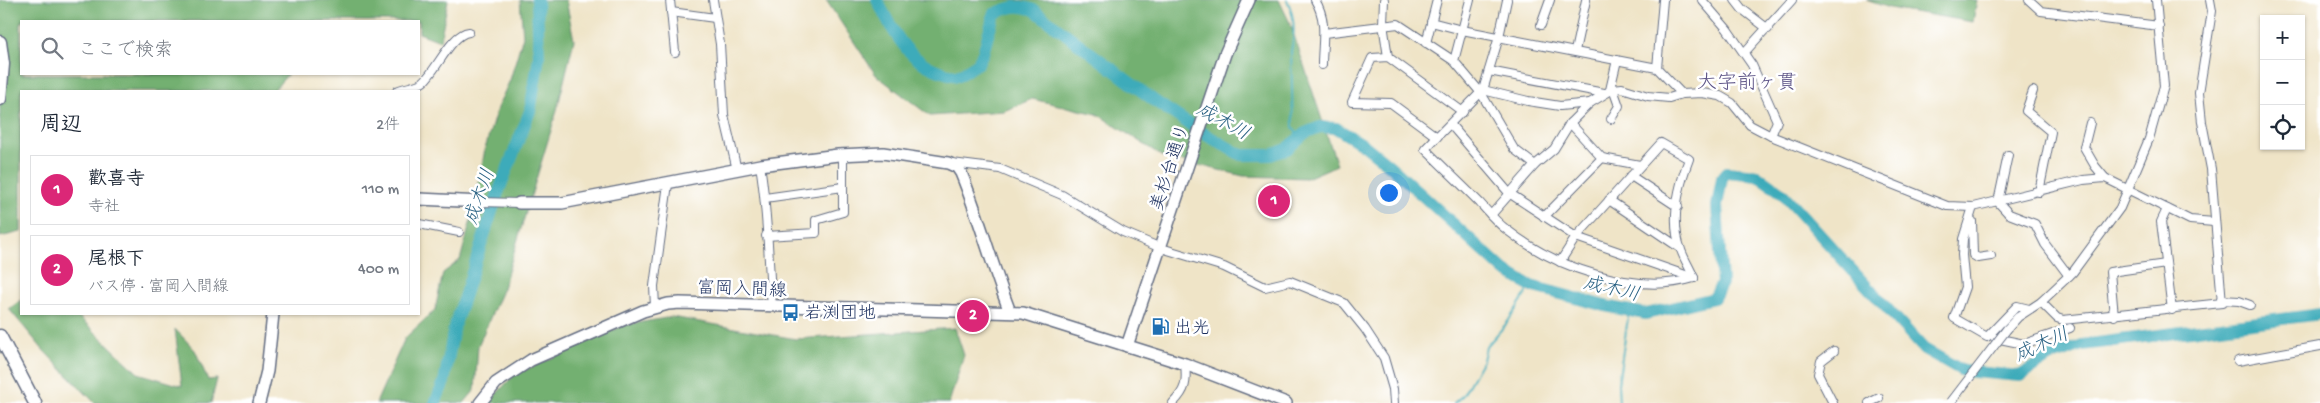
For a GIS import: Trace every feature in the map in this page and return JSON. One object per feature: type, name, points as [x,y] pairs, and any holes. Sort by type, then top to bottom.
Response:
[{"type":"main road","points":[[0,42],[3,64],[0,99]]},
{"type":"main road","points":[[0,336],[35,403]]},
{"type":"street","points":[[670,0],[675,52]]},
{"type":"street","points":[[713,0],[720,44],[724,115],[737,170]]},
{"type":"street","name":"美杉台通り","points":[[1127,346],[1214,88],[1231,40],[1249,0]]},
{"type":"street","points":[[1315,0],[1322,10],[1324,33],[1322,65]]},
{"type":"street","points":[[1384,0],[1383,24],[1388,57]]},
{"type":"street","points":[[1426,43],[1437,0]]},
{"type":"street","points":[[1454,61],[1470,0]]},
{"type":"street","points":[[1507,0],[1499,37],[1482,91],[1425,149],[1506,230],[1529,246],[1560,262],[1618,281],[1680,282],[1694,278]]},
{"type":"street","points":[[1541,25],[1550,0]]},
{"type":"street","points":[[1575,51],[1586,0]]},
{"type":"street","points":[[1657,68],[1663,0]]},
{"type":"street","points":[[1702,0],[1744,53],[1777,121],[1772,136]]},
{"type":"street","points":[[1734,0],[1742,9],[1768,28]]},
{"type":"street","points":[[2029,0],[2041,11],[2159,26]]},
{"type":"street","points":[[1951,403],[2018,316],[2041,302],[2069,276],[2120,208],[2149,139],[2164,86],[2156,0]]},
{"type":"street","points":[[2041,302],[2057,318],[2064,320],[2172,310],[2222,303],[2211,169],[2202,122],[2199,93],[2212,11],[2210,0]]},
{"type":"street","points":[[1744,53],[1768,28],[1789,1]]},
{"type":"street","points":[[671,12],[715,18]]},
{"type":"street","points":[[1431,22],[1462,30],[1657,68],[1682,94]]},
{"type":"street","points":[[1324,33],[1383,24],[1398,24],[1454,61],[1482,91],[1514,148],[1535,165]]},
{"type":"street","points":[[400,90],[422,83],[451,46],[463,33],[469,32]]},
{"type":"street","points":[[1438,137],[1391,104],[1352,102],[1372,58],[1388,57],[1463,112]]},
{"type":"street","points":[[1609,91],[1617,60]]},
{"type":"street","points":[[1489,71],[1609,91],[1619,106],[1611,119]]},
{"type":"street","points":[[1491,215],[1535,165],[1554,149],[1570,123],[1590,103],[1609,91],[1622,88],[1648,96],[1668,98],[1682,94],[1702,93],[1720,96],[1732,103],[1750,125],[1772,136],[1942,206],[1973,207],[2083,180],[2105,178]]},
{"type":"street","points":[[1482,91],[1560,106],[1590,103]]},
{"type":"street","points":[[2033,91],[2026,112],[2051,132],[2039,192]]},
{"type":"street","points":[[1570,123],[1602,158],[1640,165]]},
{"type":"street","points":[[2090,123],[2084,147],[2095,166],[2105,178],[2190,220],[2214,222]]},
{"type":"street","points":[[1451,124],[1509,193],[1544,217],[1576,237],[1694,278]]},
{"type":"street","points":[[1560,262],[1576,237],[1661,142],[1689,159],[1680,183],[1678,207],[1680,248],[1694,278]]},
{"type":"street","points":[[420,199],[562,203],[737,170],[843,154],[882,153],[1000,169],[1062,196],[1123,232],[1160,248],[1224,267],[1265,286],[1290,281],[1344,303],[1365,329],[1384,358],[1393,389],[1394,403]]},
{"type":"street","points":[[766,236],[816,233],[816,220],[843,212],[843,154]]},
{"type":"street","points":[[1998,202],[2008,155]]},
{"type":"street","points":[[1544,217],[1602,158]]},
{"type":"street","points":[[948,163],[957,167],[961,173],[988,241],[998,280],[1010,312]]},
{"type":"street","points":[[760,166],[765,198],[772,306]]},
{"type":"street","points":[[1631,176],[1678,207]]},
{"type":"street","points":[[655,307],[654,286],[668,184]]},
{"type":"street","points":[[765,198],[843,187]]},
{"type":"street","points":[[1609,200],[1680,248]]},
{"type":"street","points":[[1998,202],[2009,214],[2035,224],[2045,244],[2069,276]]},
{"type":"street","points":[[1973,207],[1971,239],[1973,255],[1978,258],[1991,256]]},
{"type":"street","points":[[1973,207],[1963,239],[1962,255],[1965,287],[1954,318],[1987,337],[2024,344],[2070,328]]},
{"type":"street","points":[[2167,209],[2161,222],[2172,310]]},
{"type":"street","points":[[420,224],[459,232]]},
{"type":"street","points":[[2114,316],[2110,272],[2166,264]]},
{"type":"street","points":[[2221,300],[2239,300],[2250,305]]},
{"type":"street","name":"富岡入間線","points":[[480,403],[496,383],[518,366],[655,307],[680,303],[1010,312],[1034,316],[1186,364],[1286,403]]},
{"type":"street","points":[[1987,337],[2017,306],[2029,310]]},
{"type":"street","points":[[259,403],[267,371],[273,315]]},
{"type":"street","points":[[2238,361],[2320,346]]},
{"type":"street","points":[[1833,403],[1818,374],[1821,361],[1834,351]]},
{"type":"street","points":[[1173,403],[1184,392],[1187,383],[1186,364]]},
{"type":"street","points":[[1869,403],[1879,398]]},
{"type":"green space","points":[[0,0],[448,0],[440,41],[420,33],[420,20],[20,20],[20,75],[287,75],[274,90],[20,90],[20,232],[0,237]]},
{"type":"green space","points":[[520,0],[566,0],[574,40],[556,114],[503,288],[478,346],[475,390],[464,403],[376,403],[405,338],[435,310],[443,273],[460,260],[473,213],[485,149],[497,108],[510,80],[523,36]]},
{"type":"green space","points":[[826,0],[1279,0],[1290,23],[1337,165],[1307,178],[1243,176],[1162,156],[1097,114],[1032,99],[1004,111],[930,116],[876,75]]},
{"type":"green space","points":[[1866,0],[1977,0],[1973,22],[1889,8]]},
{"type":"green space","points":[[20,301],[20,315],[77,315],[138,373],[182,386],[175,329],[195,350],[208,380],[217,379],[211,403],[95,403],[44,351],[9,309]]},
{"type":"green space","points":[[672,317],[796,339],[955,328],[964,355],[949,403],[488,403],[514,375],[625,325]]},
{"type":"waterway","name":"成木川","points":[[435,403],[444,382],[454,328],[498,193],[530,111],[539,57],[537,0]]},
{"type":"waterway","name":"成木川","points":[[877,0],[891,27],[907,50],[928,66],[942,72],[958,76],[978,63],[983,53],[994,14],[1009,8],[1023,7],[1034,10],[1156,102],[1198,130],[1241,155],[1271,155],[1287,149],[1305,133],[1320,127],[1336,128],[1364,145],[1390,166],[1505,271],[1531,286],[1605,306],[1646,314],[1714,298],[1722,283],[1717,206],[1722,178],[1727,172],[1757,175],[1782,193],[1924,349],[1963,371],[2020,376],[2047,358],[2082,345],[2320,314]]},
{"type":"waterway","points":[[1287,0],[1292,12],[1294,25],[1291,51],[1293,127],[1299,138]]},
{"type":"waterway","points":[[1454,403],[1463,395],[1483,360],[1486,347],[1507,323],[1531,286]]},
{"type":"waterway","points":[[1619,403],[1618,384],[1629,311]]},
{"type":"place","name":"歡喜寺","points":[[1274,201]]},
{"type":"place","name":"岩渕団地","points":[[790,312]]},
{"type":"place","name":"尾根下","points":[[973,316]]},
{"type":"place","name":"出光","points":[[1160,327]]},
{"type":"district","name":"大字前ヶ貫","points":[[1747,81]]}]
